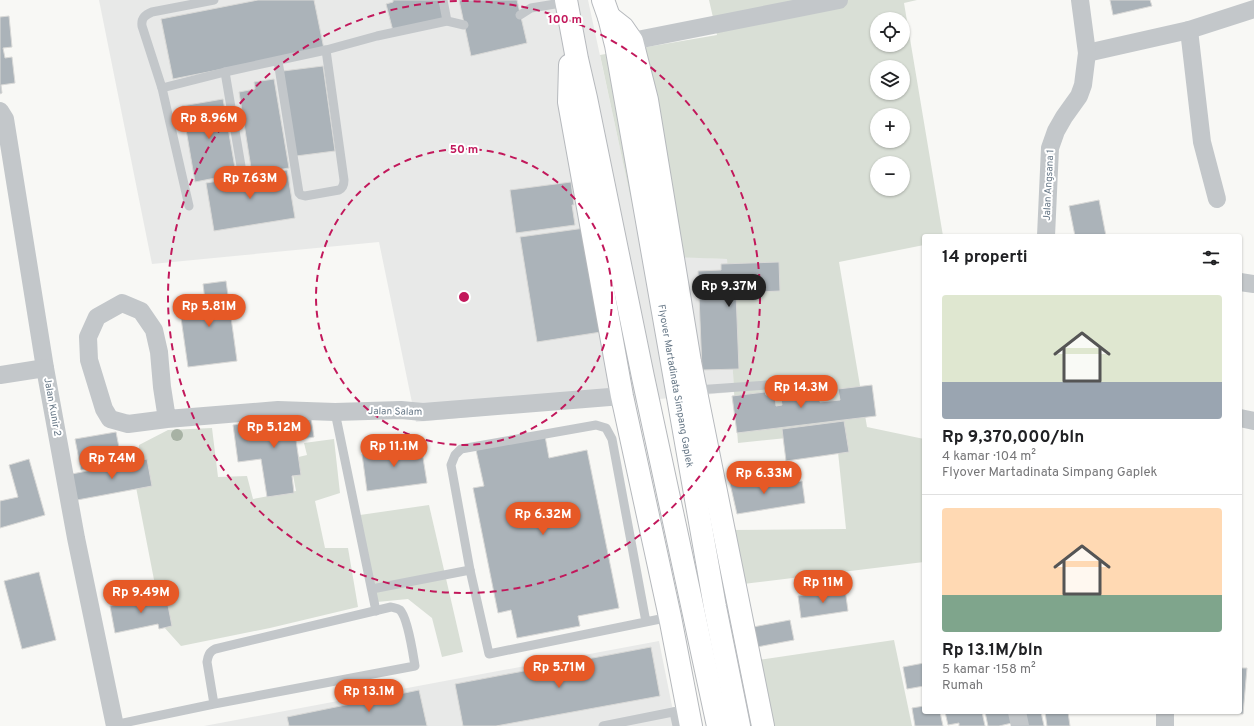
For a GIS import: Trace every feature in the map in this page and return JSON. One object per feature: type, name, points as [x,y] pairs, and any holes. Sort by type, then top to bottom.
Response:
[{"type":"highway","points":[[567,1],[577,59],[643,377],[718,726]]},
{"type":"highway","points":[[606,8],[624,43],[647,100],[690,362],[763,726]]},
{"type":"highway","points":[[572,27],[569,102],[622,396],[670,618],[683,718]]},
{"type":"highway","name":"Flyover Martadinata Simpang Gaplek","points":[[624,43],[715,607],[739,726]]},
{"type":"street","points":[[624,43],[839,0]]},
{"type":"street","name":"Jalan Angsana 1","points":[[1046,234],[1050,148],[1058,126],[1079,96],[1087,53],[1080,0]]},
{"type":"street","points":[[1087,53],[1189,30],[1254,9]]},
{"type":"street","points":[[1189,30],[1202,142],[1217,199]]},
{"type":"street","name":"Jalan Kunir 2","points":[[0,111],[5,119],[45,368],[78,546],[114,725]]},
{"type":"street","points":[[1242,282],[1254,284]]},
{"type":"street","name":"Jalan Salam","points":[[167,419],[159,352],[154,330],[141,311],[122,303],[96,317],[88,337],[89,360],[104,409],[110,419],[128,424],[167,419],[278,410],[335,412],[401,410],[423,412],[622,396]]},
{"type":"street","points":[[0,375],[45,368]]},
{"type":"street","points":[[1242,418],[1254,421]]},
{"type":"street","points":[[1017,714],[1020,726]]},
{"type":"street","points":[[1165,714],[1165,726]]},
{"type":"lane","points":[[190,206],[162,88],[142,26],[142,21],[143,17],[152,12],[214,0]]},
{"type":"lane","points":[[443,0],[447,22]]},
{"type":"lane","points":[[520,15],[531,8],[567,1]]},
{"type":"lane","points":[[162,88],[225,72],[326,50],[378,36],[447,22],[464,25]]},
{"type":"lane","points":[[278,61],[299,193],[305,196],[339,190],[344,186],[344,180],[326,50]]},
{"type":"lane","points":[[225,72],[241,166]]},
{"type":"lane","points":[[696,390],[823,381]]},
{"type":"lane","points":[[335,412],[376,611]]},
{"type":"lane","points":[[646,622],[612,439],[606,428],[596,425],[461,449],[455,455],[451,465],[470,570],[489,654],[670,618]]},
{"type":"lane","points":[[372,590],[470,570]]},
{"type":"lane","points":[[114,725],[214,704],[415,666],[405,620],[401,611],[397,608],[391,607],[215,649],[210,652],[207,662],[214,704]]},
{"type":"lane","points":[[603,726],[683,718]]},
{"type":"shaded area","points":[[99,0],[588,0],[643,255],[727,259],[734,392],[416,422],[379,242],[152,264]]},
{"type":"shaded area","points":[[709,0],[917,0],[904,3],[906,12],[870,12],[870,52],[910,52],[910,39],[943,234],[922,234],[922,245],[839,262],[867,427],[922,439],[922,562],[743,584],[731,530],[846,529],[836,433],[738,443],[727,259],[643,256],[600,55],[717,35]]},
{"type":"shaded area","points":[[212,428],[218,477],[247,476],[253,499],[296,491],[290,459],[307,455],[304,443],[334,439],[340,493],[315,501],[325,548],[348,548],[358,607],[270,628],[181,646],[163,626],[135,482],[139,445],[168,430]]},
{"type":"shaded area","points":[[429,505],[463,652],[442,657],[432,618],[408,599],[377,602],[360,515]]},
{"type":"shaded area","points":[[894,640],[912,726],[770,726],[758,660]]},
{"type":"shaded area","points":[[659,641],[676,726],[204,726]]},
{"type":"building","points":[[258,0],[314,0],[324,49],[173,79],[161,19]]},
{"type":"building","points":[[393,0],[439,0],[444,19],[393,31],[386,4],[393,2]]},
{"type":"building","points":[[459,0],[517,0],[527,43],[471,56]]},
{"type":"building","points":[[1110,0],[1150,0],[1152,6],[1113,15]]},
{"type":"building","points":[[9,16],[12,47],[3,48],[5,58],[12,57],[15,83],[1,85],[2,93],[0,94],[0,17]]},
{"type":"building","points":[[323,66],[335,151],[296,156],[283,71]]},
{"type":"building","points":[[274,79],[289,168],[252,174],[239,92],[255,89],[254,82]]},
{"type":"building","points":[[223,99],[236,174],[195,182],[182,106]]},
{"type":"building","points":[[287,170],[295,218],[214,231],[206,183]]},
{"type":"building","points":[[571,182],[575,225],[516,233],[510,190]]},
{"type":"building","points":[[1099,200],[1106,234],[1075,234],[1069,206]]},
{"type":"building","points":[[585,228],[601,332],[537,342],[520,237]]},
{"type":"building","points":[[779,262],[780,291],[736,293],[739,369],[702,370],[698,271],[721,270],[721,264]]},
{"type":"building","points":[[226,281],[237,361],[188,367],[179,304],[205,300],[203,284]]},
{"type":"building","points":[[872,385],[876,416],[737,433],[732,396],[765,392],[766,395],[775,394],[776,406],[782,405],[780,393],[818,388],[820,402],[840,400],[838,389]]},
{"type":"building","points":[[310,413],[314,437],[296,440],[301,475],[292,476],[294,493],[267,497],[261,459],[238,462],[233,425]]},
{"type":"building","points":[[844,421],[849,452],[786,461],[782,429]]},
{"type":"building","points":[[116,432],[122,463],[81,470],[75,439]]},
{"type":"building","points":[[545,436],[549,458],[587,450],[619,608],[578,616],[580,626],[517,638],[511,610],[498,613],[473,488],[484,486],[476,450]]},
{"type":"building","points":[[421,445],[427,483],[367,491],[362,454]]},
{"type":"building","points":[[29,459],[45,515],[0,528],[0,501],[18,497],[9,465]]},
{"type":"building","points":[[147,459],[152,486],[77,500],[72,474]]},
{"type":"building","points":[[759,475],[761,487],[802,481],[805,503],[737,514],[729,479]]},
{"type":"building","points":[[39,572],[56,640],[22,649],[4,581]]},
{"type":"building","points":[[845,589],[848,611],[801,618],[798,596]]},
{"type":"building","points":[[166,595],[172,626],[159,629],[158,624],[115,633],[110,606]]},
{"type":"building","points":[[790,620],[794,640],[757,647],[753,627]]},
{"type":"building","points":[[651,647],[660,696],[496,726],[463,726],[455,684]]},
{"type":"building","points":[[922,663],[922,686],[907,689],[903,667]]},
{"type":"building","points":[[1242,668],[1247,668],[1243,714]]},
{"type":"building","points":[[419,690],[427,726],[289,726],[287,717]]},
{"type":"building","points":[[922,706],[922,714],[940,714],[943,726],[915,726],[912,708]]},
{"type":"building","points":[[945,714],[982,714],[985,726],[959,726],[959,723],[948,725]]},
{"type":"building","points":[[985,714],[1010,714],[1012,723],[999,726],[988,726]]},
{"type":"building","points":[[1023,714],[1041,714],[1044,726],[1025,726]]},
{"type":"building","points":[[1045,714],[1068,714],[1070,726],[1047,726]]}]
